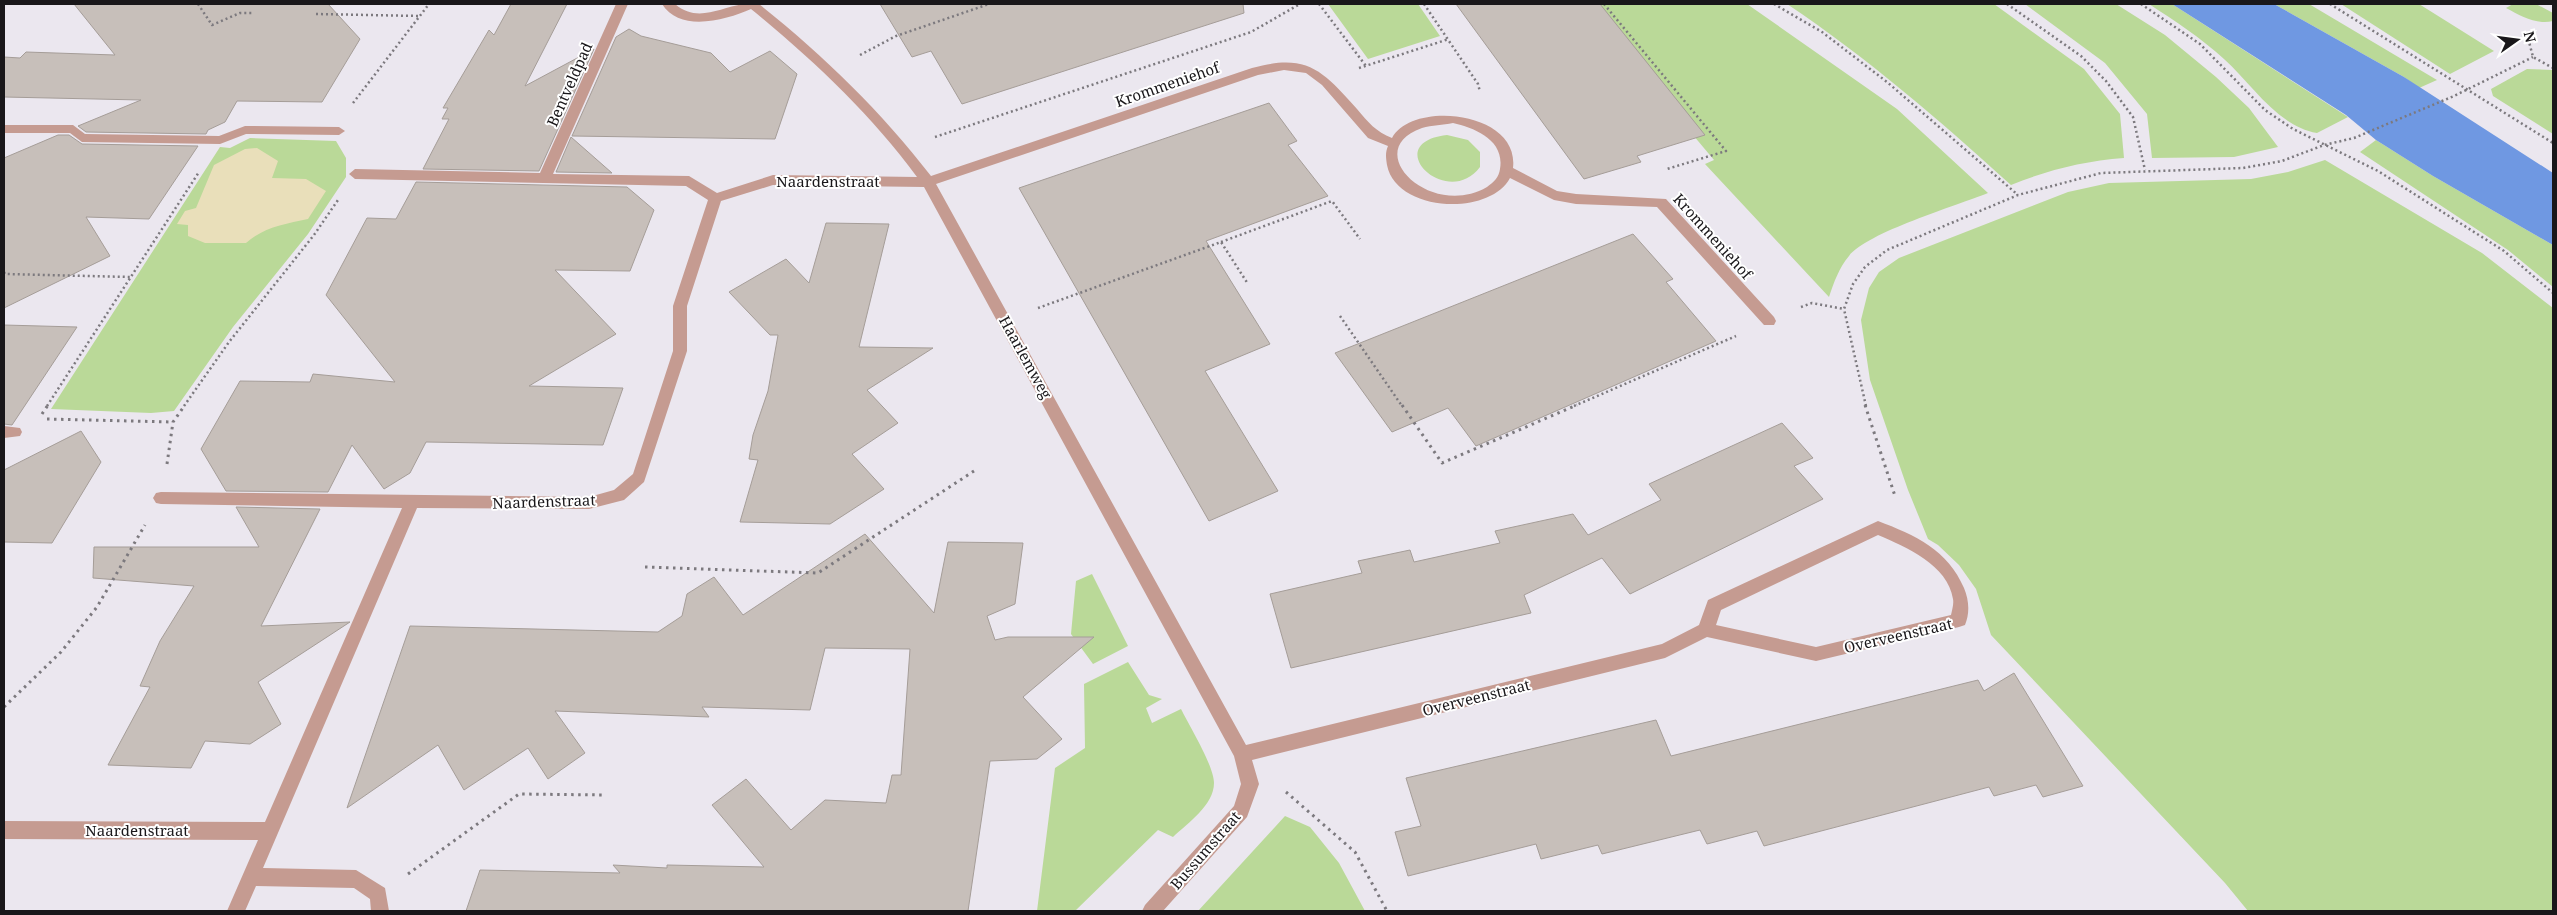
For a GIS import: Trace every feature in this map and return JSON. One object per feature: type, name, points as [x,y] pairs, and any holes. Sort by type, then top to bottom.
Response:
[{"type":"street","name":"Bentveldpad","points":[[545,177],[622,4]]},
{"type":"street","points":[[668,4],[682,15],[701,18],[739,10],[752,4]]},
{"type":"street","name":"Haarlemweg","points":[[752,4],[859,97],[904,148],[928,182],[1242,754]]},
{"type":"street","name":"Krommeniehof","points":[[928,182],[1256,71],[1284,66],[1309,70],[1326,82],[1372,135],[1394,144]]},
{"type":"street","points":[[1454,119],[1473,124],[1489,132],[1502,143],[1508,157],[1508,171],[1501,184],[1491,192],[1470,200],[1451,202],[1431,198],[1415,192],[1402,182],[1393,170],[1390,156],[1394,144],[1402,133],[1416,125],[1434,120],[1454,119]]},
{"type":"street","points":[[4,129],[73,129],[82,138],[220,140],[245,130],[338,131]]},
{"type":"street","name":"Krommeniehof","points":[[1508,171],[1554,195],[1576,199],[1661,202],[1769,321]]},
{"type":"street","points":[[355,174],[689,181],[715,198]]},
{"type":"street","name":"Naardenstraat","points":[[161,498],[589,503],[619,495],[639,478],[680,351],[680,306],[715,198],[773,180],[928,182]]},
{"type":"street","points":[[236,911],[412,502]]},
{"type":"street","points":[[1706,630],[1714,605],[1878,528]]},
{"type":"street","name":"Overveenstraat","points":[[1242,754],[1665,651],[1706,630],[1816,654],[1959,620],[1961,599],[1950,573],[1930,554],[1907,540],[1878,528]]},
{"type":"street","name":"Bussumstraat","points":[[1151,911],[1241,811],[1250,784],[1242,754]]},
{"type":"street","name":"Naardenstraat","points":[[4,830],[270,831]]},
{"type":"street","points":[[250,877],[356,879],[380,903]]},
{"type":"path","points":[[198,4],[212,25],[240,13],[253,13]]},
{"type":"path","points":[[338,131],[352,106],[429,4]]},
{"type":"path","points":[[830,71],[896,36],[989,4]]},
{"type":"path","points":[[904,148],[1251,32],[1300,4]]},
{"type":"path","points":[[1319,4],[1366,66]]},
{"type":"path","points":[[1424,4],[1478,84],[1489,132]]},
{"type":"path","points":[[1604,4],[1726,151],[1664,170]]},
{"type":"path","points":[[1774,4],[1822,32],[1887,82],[2018,195]]},
{"type":"path","points":[[2007,4],[2081,56],[2106,81],[2133,117],[2145,170]]},
{"type":"path","points":[[2141,4],[2200,44],[2265,110],[2293,130],[2378,171],[2504,251],[2553,293]]},
{"type":"path","points":[[2330,4],[2553,143]]},
{"type":"path","points":[[316,14],[420,16]]},
{"type":"path","points":[[2527,34],[2533,57],[2553,68]]},
{"type":"path","points":[[1326,82],[1366,66],[1448,39]]},
{"type":"path","points":[[1878,528],[1897,504],[1866,407],[1844,309],[1853,284],[1865,267],[1887,250],[2018,195],[2101,173],[2243,168],[2282,161],[2324,146],[2354,138],[2469,90],[2533,57]]},
{"type":"path","points":[[174,422],[39,419],[220,140]]},
{"type":"path","points":[[4,707],[61,652],[97,607],[161,498],[174,422],[229,342],[314,235],[355,174]]},
{"type":"path","points":[[1005,320],[1332,201],[1360,239]]},
{"type":"path","points":[[1221,242],[1248,284]]},
{"type":"path","points":[[4,272],[5,274],[130,277]]},
{"type":"path","points":[[1340,316],[1442,463],[1812,303],[1844,309]]},
{"type":"path","points":[[644,567],[818,573],[974,471]]},
{"type":"path","points":[[1242,754],[1356,852],[1387,911]]},
{"type":"path","points":[[380,903],[520,794],[606,795]]},
{"type":"green space","points":[[1328,4],[1418,4],[1440,36],[1368,59]]},
{"type":"green space","points":[[1583,4],[1747,4],[1897,109],[1988,193],[1893,229],[1859,247],[1842,265],[1829,297],[1705,164],[1714,160]]},
{"type":"green space","points":[[1787,4],[1994,4],[2084,69],[2120,114],[2124,158],[2066,167],[2011,185],[1875,68]]},
{"type":"green space","points":[[2025,4],[2116,4],[2165,35],[2216,77],[2249,108],[2278,147],[2234,157],[2152,158],[2147,114],[2105,63]]},
{"type":"green space","points":[[2149,4],[2172,4],[2348,117],[2317,133],[2303,129],[2290,122],[2266,103],[2215,51]]},
{"type":"green space","points":[[2274,4],[2309,4],[2437,80],[2419,88],[2404,77]]},
{"type":"green space","points":[[2341,4],[2419,4],[2494,51],[2450,74]]},
{"type":"green space","points":[[2513,4],[2536,4],[2553,13],[2553,21],[2535,21],[2506,8]]},
{"type":"green space","points":[[2527,69],[2553,70],[2553,134],[2493,96],[2491,89]]},
{"type":"green space","points":[[1447,135],[1468,140],[1480,152],[1480,167],[1466,179],[1451,182],[1437,178],[1425,170],[1418,160],[1418,150],[1427,140]]},
{"type":"green space","points":[[250,138],[336,141],[346,158],[346,177],[308,234],[233,327],[174,411],[151,413],[51,409],[220,147],[230,148]]},
{"type":"green space","points":[[2376,140],[2433,176],[2553,245],[2553,287],[2508,250],[2360,152]]},
{"type":"green space","points":[[2325,160],[2482,253],[2553,308],[2553,911],[2248,911],[2225,883],[1991,635],[1976,589],[1959,565],[1938,545],[1928,539],[1908,490],[1870,380],[1861,320],[1869,288],[1879,272],[1899,258],[2068,192],[2109,183],[2251,179],[2288,172]]},
{"type":"green space","points":[[1092,574],[1128,646],[1093,664],[1071,634],[1076,581]]},
{"type":"green space","points":[[1128,662],[1149,695],[1162,699],[1146,708],[1152,723],[1181,709],[1210,767],[1214,783],[1213,791],[1210,799],[1193,820],[1173,837],[1158,830],[1075,911],[1037,911],[1055,768],[1085,748],[1084,684]]},
{"type":"green space","points":[[1285,816],[1310,827],[1339,863],[1365,911],[1198,911]]},
{"type":"sand","points":[[257,148],[278,161],[272,178],[306,179],[326,191],[308,219],[267,230],[246,243],[205,243],[188,236],[188,225],[177,224],[185,211],[196,208],[214,165],[245,149]]},
{"type":"water","points":[[2172,4],[2274,4],[2404,77],[2553,173],[2553,245],[2433,176],[2376,140],[2346,115]]},
{"type":"building","points":[[74,4],[328,4],[360,39],[322,102],[237,101],[225,122],[208,130],[206,134],[86,132],[78,126],[141,100],[4,97],[4,57],[20,58],[26,52],[115,55]]},
{"type":"building","points":[[511,4],[567,4],[525,86],[594,49],[539,171],[423,169],[449,119],[442,119],[448,108],[443,108],[489,30],[494,35]]},
{"type":"building","points":[[880,4],[1243,4],[1244,13],[962,104],[931,51],[912,57]]},
{"type":"building","points":[[1456,4],[1600,4],[1705,135],[1637,156],[1641,162],[1584,179]]},
{"type":"building","points":[[629,29],[641,36],[711,53],[730,72],[770,51],[797,74],[775,139],[572,136],[616,37]]},
{"type":"building","points":[[1269,103],[1297,141],[1288,145],[1328,196],[1206,241],[1270,344],[1205,371],[1278,491],[1209,521],[1019,188]]},
{"type":"building","points":[[58,135],[69,135],[82,144],[198,146],[149,219],[86,217],[110,256],[4,308],[4,158]]},
{"type":"building","points":[[571,137],[612,173],[556,172]]},
{"type":"building","points":[[416,182],[627,187],[654,210],[630,271],[555,270],[616,334],[529,386],[623,388],[603,445],[426,442],[410,473],[384,489],[352,445],[328,492],[226,491],[201,449],[240,381],[310,382],[313,374],[395,382],[326,295],[367,218],[396,219]]},
{"type":"building","points":[[826,223],[889,224],[859,347],[933,348],[867,390],[898,423],[852,454],[884,489],[830,524],[740,522],[758,460],[749,459],[753,435],[768,391],[778,335],[770,335],[729,292],[786,259],[809,283]]},
{"type":"building","points":[[1633,234],[1673,279],[1666,282],[1716,341],[1476,446],[1448,408],[1392,432],[1335,353]]},
{"type":"building","points":[[4,325],[77,327],[12,425],[4,424]]},
{"type":"building","points":[[1782,423],[1813,458],[1794,466],[1823,499],[1630,594],[1602,558],[1524,595],[1531,613],[1291,668],[1270,594],[1362,573],[1358,561],[1410,550],[1414,562],[1500,543],[1495,531],[1573,514],[1588,535],[1661,500],[1649,484]]},
{"type":"building","points":[[81,431],[101,462],[52,543],[4,542],[4,470]]},
{"type":"building","points":[[236,507],[320,509],[261,626],[350,622],[258,682],[281,724],[250,744],[205,741],[191,768],[108,765],[150,687],[140,686],[160,641],[194,586],[93,578],[94,547],[259,547]]},
{"type":"building","points":[[865,534],[934,613],[948,542],[1023,543],[1015,604],[987,616],[995,640],[1008,637],[1094,637],[1023,697],[1062,739],[1037,759],[990,761],[968,911],[466,911],[480,870],[620,873],[613,865],[667,868],[667,865],[764,867],[712,805],[746,779],[791,830],[825,800],[886,803],[892,775],[901,775],[910,649],[825,648],[810,710],[702,707],[709,717],[555,711],[585,753],[548,779],[528,748],[464,790],[438,745],[347,808],[410,626],[658,632],[682,616],[687,594],[714,577],[743,615]]},
{"type":"building","points":[[2014,673],[2083,786],[2043,797],[2036,785],[1994,796],[1989,787],[1764,846],[1757,831],[1707,844],[1700,830],[1602,854],[1598,845],[1541,859],[1536,844],[1408,876],[1395,832],[1421,826],[1406,778],[1656,720],[1671,756],[1978,680],[1984,691]]}]
